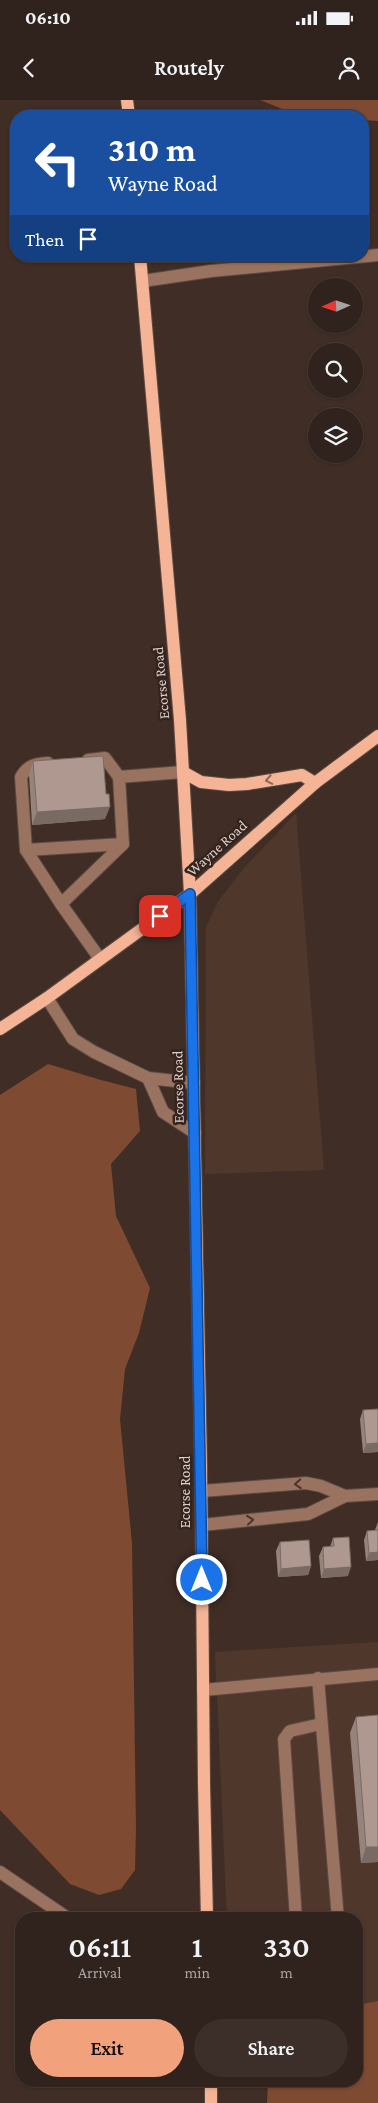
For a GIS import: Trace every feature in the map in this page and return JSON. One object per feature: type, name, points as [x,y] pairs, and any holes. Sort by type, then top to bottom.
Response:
[{"type":"main road","name":"Ecorse Road","points":[[140,262],[179,701],[190,894],[202,1491],[207,1912]]},
{"type":"main road","name":"Wayne Road","points":[[0,1029],[48,998],[190,894],[315,782],[378,736]]},
{"type":"main road","points":[[183,772],[201,782],[229,785],[302,775],[315,782]]},
{"type":"main road","points":[[211,2087],[211,2103]]},
{"type":"street","points":[[142,281],[246,262]]},
{"type":"street","points":[[62,904],[123,844],[119,777],[106,758],[79,760]]},
{"type":"street","points":[[61,762],[35,764],[27,767],[21,777],[26,850],[100,960]]},
{"type":"street","points":[[119,777],[183,772]]},
{"type":"street","points":[[26,850],[123,844]]},
{"type":"street","points":[[48,998],[73,1039],[94,1052],[148,1078],[194,1083]]},
{"type":"street","points":[[148,1078],[163,1112],[195,1133]]},
{"type":"street","points":[[202,1491],[306,1483],[321,1486],[344,1496]]},
{"type":"street","points":[[202,1525],[308,1514],[344,1496],[378,1494]]},
{"type":"street","points":[[203,1690],[378,1674]]},
{"type":"street","points":[[318,1678],[337,1912]]},
{"type":"street","points":[[296,1912],[284,1739],[290,1731],[322,1724]]},
{"type":"street","points":[[0,1872],[59,1912]]},
{"type":"shaded area","points":[[260,100],[378,100],[378,121],[369,120],[369,110],[285,110]]},
{"type":"shaded area","points":[[296,813],[324,1170],[205,1174],[206,927],[219,900],[244,868]]},
{"type":"shaded area","points":[[48,1064],[136,1089],[140,1131],[111,1164],[116,1216],[150,1288],[139,1333],[125,1369],[120,1419],[132,1543],[135,1870],[121,1889],[99,1895],[70,1884],[0,1810],[0,1095]]},
{"type":"shaded area","points":[[378,1642],[378,2001],[363,2004],[363,1912],[227,1912],[215,1652]]},
{"type":"shaded area","points":[[378,2001],[378,2103],[267,2103],[268,2087],[363,2087],[363,2004]]},
{"type":"building","points":[[103,756],[106,794],[109,794],[110,807],[37,812],[33,761]]},
{"type":"building","points":[[378,1409],[378,1443],[366,1444],[363,1410]]},
{"type":"building","points":[[378,1530],[378,1552],[369,1553],[367,1531]]},
{"type":"building","points":[[349,1537],[351,1567],[324,1569],[323,1547],[334,1546],[333,1538]]},
{"type":"building","points":[[309,1540],[311,1566],[281,1569],[280,1542]]},
{"type":"building","points":[[378,1715],[378,1847],[366,1847],[356,1717]]},
{"type":"route","points":[[160,916],[190,894],[202,1467],[202,1580]]}]
